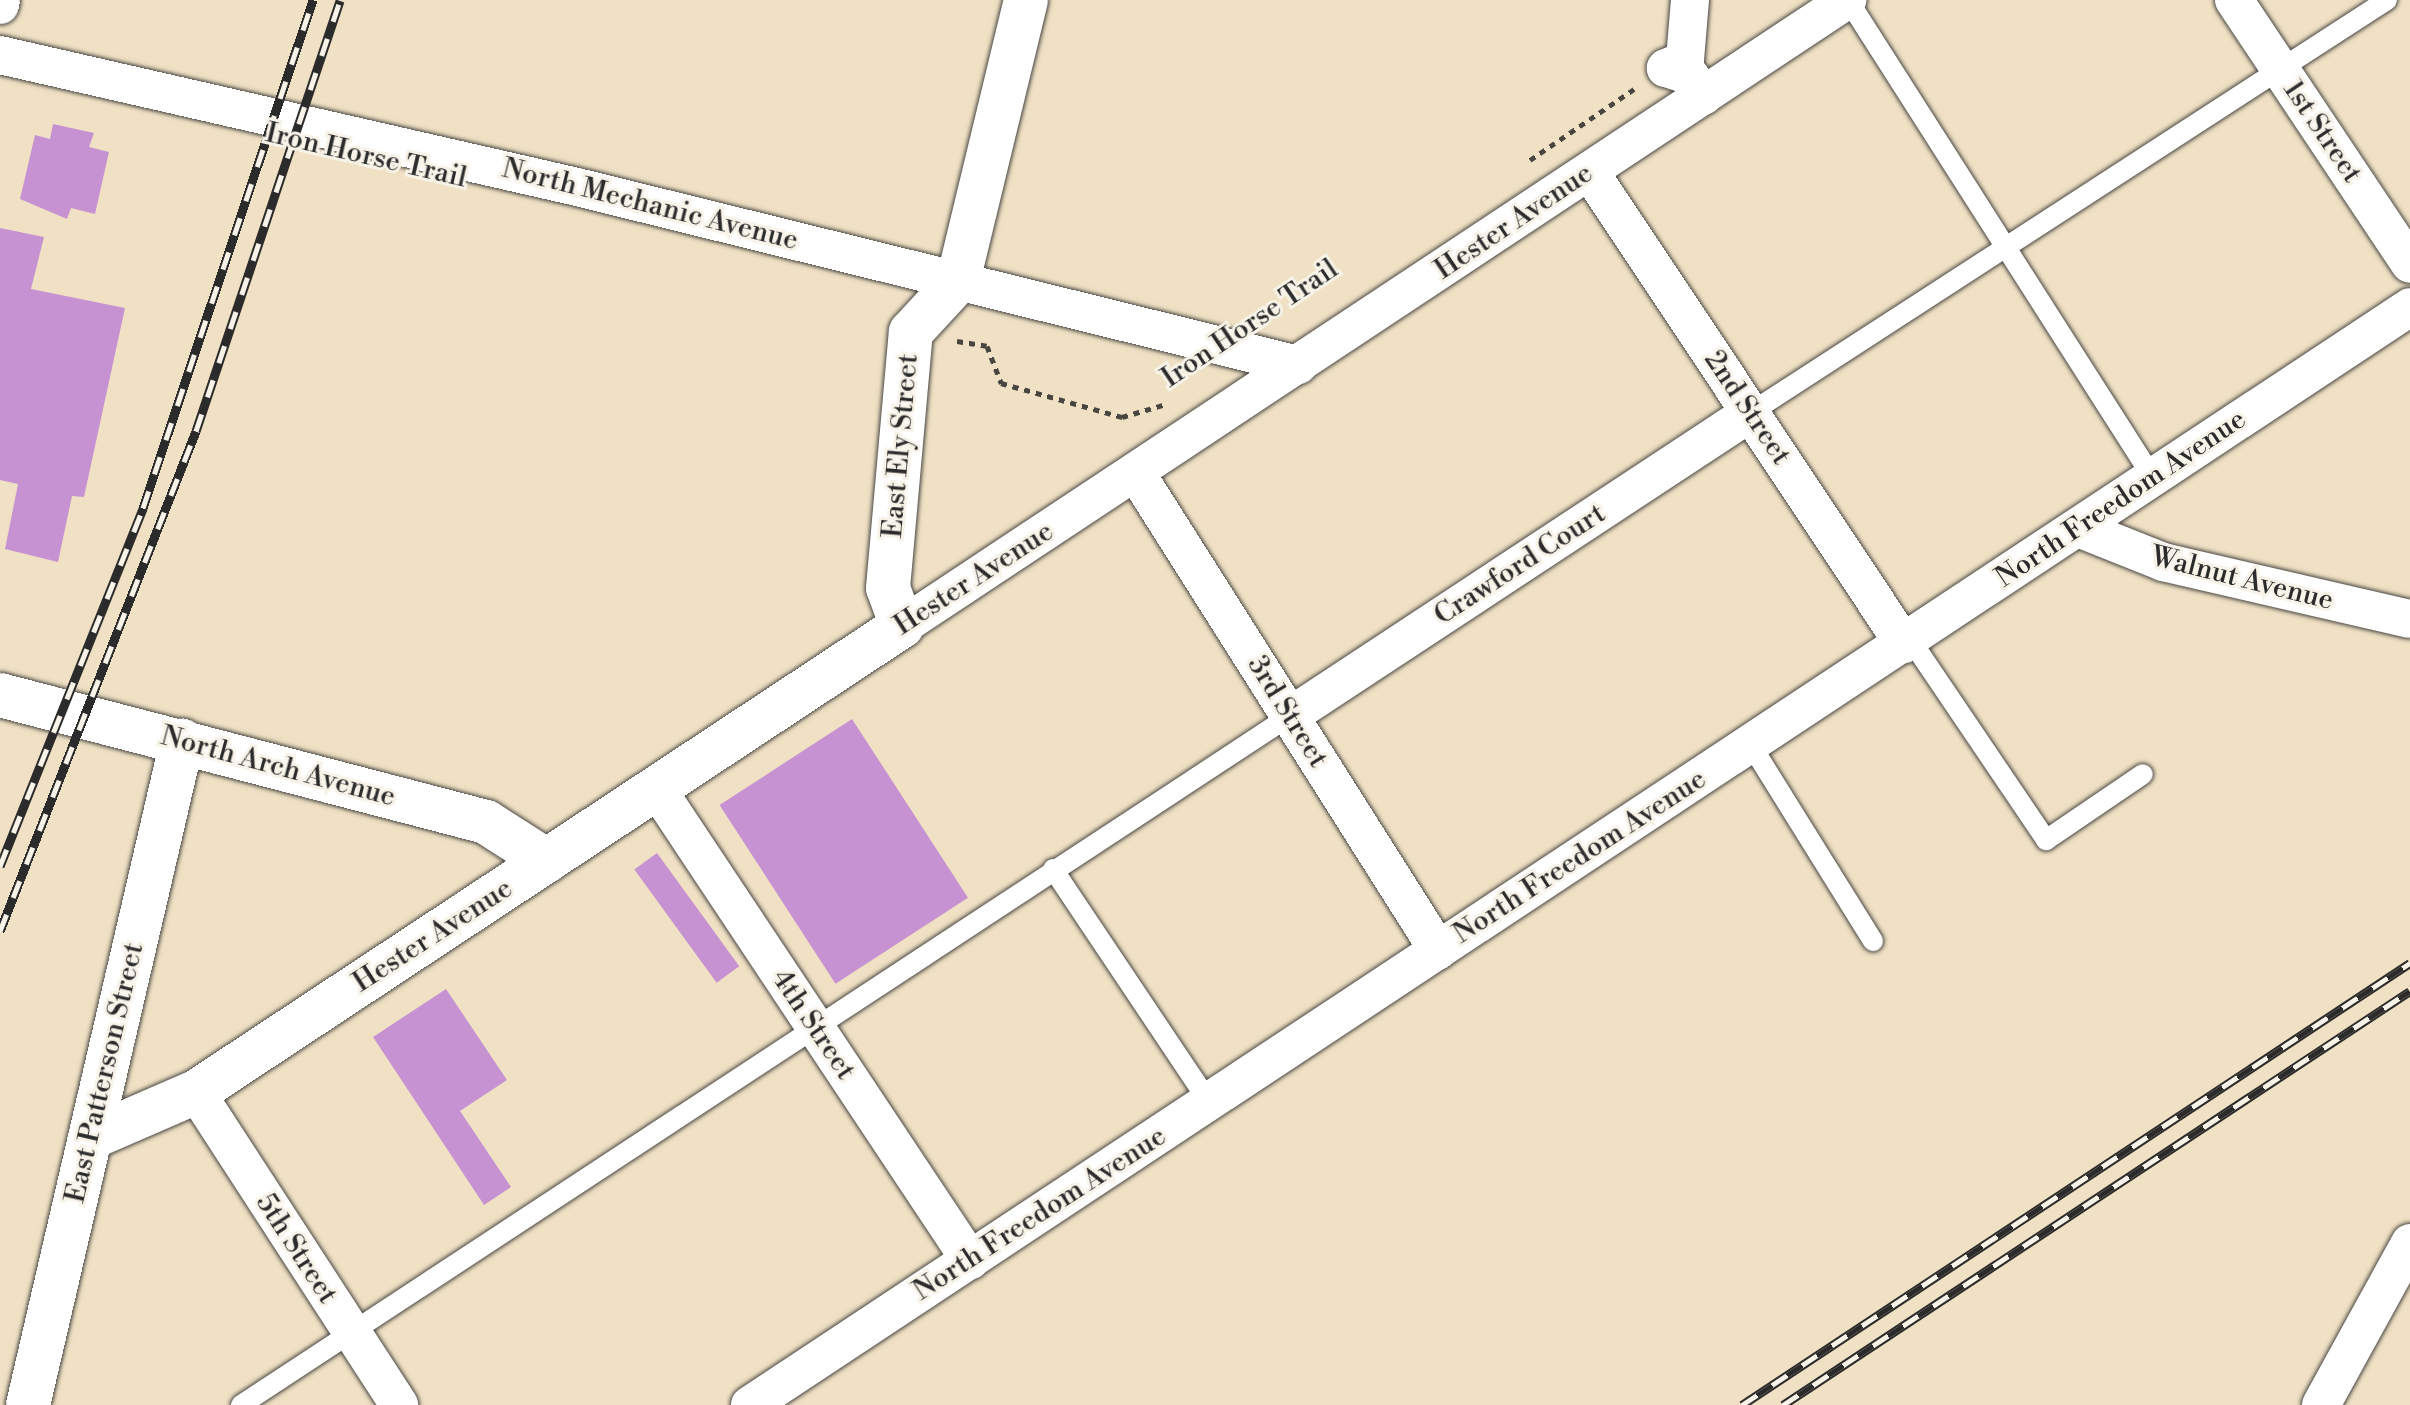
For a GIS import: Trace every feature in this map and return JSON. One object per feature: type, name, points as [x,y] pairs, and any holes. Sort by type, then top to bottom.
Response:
[{"type":"street","name":"East Ely Street","points":[[902,626],[888,588],[911,332],[958,281],[1026,0]]},
{"type":"street","points":[[1666,68],[1685,60],[1690,0]]},
{"type":"street","name":"Hester Avenue","points":[[90,1138],[196,1092],[1848,0]]},
{"type":"street","name":"1st Street","points":[[2234,0],[2410,264]]},
{"type":"street","name":"North Mechanic Avenue","points":[[0,55],[958,281],[1298,365]]},
{"type":"street","points":[[1666,68],[1690,76],[1704,96]]},
{"type":"street","name":"2nd Street","points":[[1590,172],[1907,641]]},
{"type":"street","name":"North Freedom Avenue","points":[[750,1405],[2410,307]]},
{"type":"street","name":"Crawford Court","points":[[1290,716],[1750,413]]},
{"type":"street","name":"3rd Street","points":[[1136,473],[1438,950]]},
{"type":"street","name":"Walnut Avenue","points":[[2078,528],[2163,562],[2410,619]]},
{"type":"street","name":"North Arch Avenue","points":[[0,695],[486,822],[547,861]]},
{"type":"street","name":"East Patterson Street","points":[[28,1405],[182,741]]},
{"type":"street","name":"4th Street","points":[[657,789],[970,1260]]},
{"type":"street","name":"5th Street","points":[[196,1092],[399,1405]]},
{"type":"street","points":[[2321,1405],[2410,1243]]},
{"type":"lane","points":[[1848,0],[2002,250],[2153,478]]},
{"type":"lane","points":[[1750,413],[2387,0]]},
{"type":"lane","points":[[1907,641],[2046,840],[2143,774]]},
{"type":"lane","points":[[241,1405],[1290,716]]},
{"type":"lane","points":[[1751,745],[1873,941]]},
{"type":"lane","points":[[1053,869],[1209,1102]]},
{"type":"path","points":[[1521,166],[1666,68]]},
{"type":"path","name":"Iron Horse Trail","points":[[911,332],[987,346],[1001,383],[1070,404],[1122,417],[1175,402]]},
{"type":"building","points":[[53,124],[94,133],[89,147],[109,152],[95,214],[71,208],[67,219],[20,199],[35,135],[50,139]]},
{"type":"building","points":[[0,228],[44,237],[31,289],[125,308],[84,497],[72,496],[58,562],[5,549],[18,484],[0,480]]},
{"type":"building","points":[[852,719],[968,898],[835,984],[719,805]]},
{"type":"building","points":[[657,853],[739,966],[717,983],[634,869]]},
{"type":"building","points":[[446,989],[507,1080],[460,1111],[511,1187],[484,1205],[373,1037]]},
{"type":"railway","points":[[0,866],[143,508],[313,0]]},
{"type":"railway","points":[[0,931],[196,431],[340,0]]},
{"type":"railway","points":[[1742,1405],[2410,963]]},
{"type":"railway","points":[[1783,1405],[2410,991]]}]
